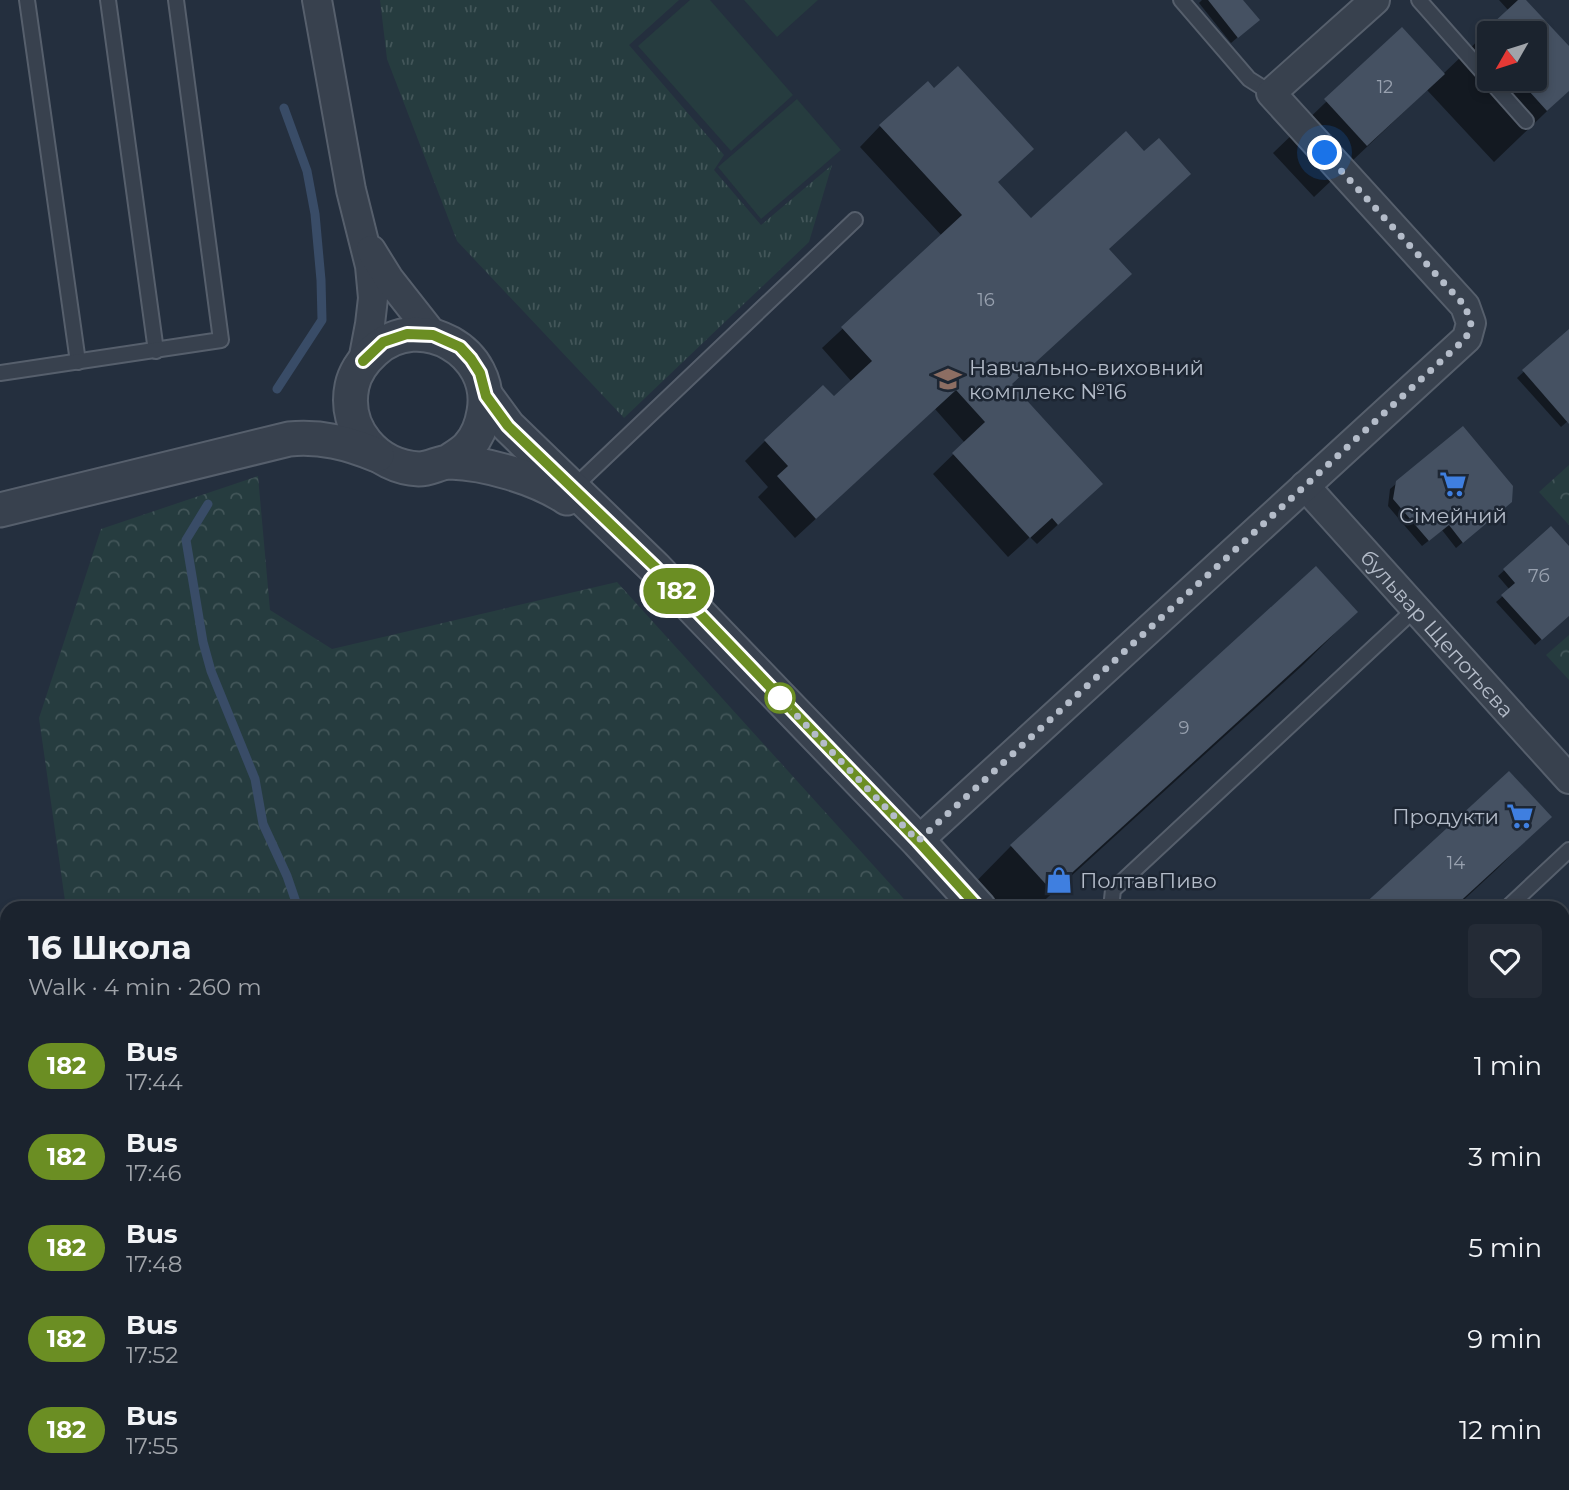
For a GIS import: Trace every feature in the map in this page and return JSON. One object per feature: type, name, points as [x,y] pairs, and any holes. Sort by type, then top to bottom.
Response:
[{"type":"street","points":[[317,0],[370,266],[373,298],[370,324],[350,403],[353,422],[363,441],[377,455]]},
{"type":"street","points":[[918,841],[1466,338],[1471,323],[1465,306],[1271,93],[1375,0]]},
{"type":"street","points":[[360,225],[389,279],[433,335]]},
{"type":"street","points":[[289,439],[311,425],[383,342],[407,334],[433,335],[460,347],[480,373],[486,396],[508,426],[654,566],[973,901]]},
{"type":"street","points":[[0,510],[289,439],[327,439],[355,446],[398,466],[422,469],[448,462],[469,446],[481,427],[486,396]]},
{"type":"street","points":[[448,462],[528,478],[563,495],[595,517],[654,566]]},
{"type":"street","name":"бульвар Щепотьєва","points":[[1305,486],[1569,779]]},
{"type":"lane","points":[[27,0],[78,362]]},
{"type":"lane","points":[[108,0],[156,351]]},
{"type":"lane","points":[[0,373],[222,340],[176,0]]},
{"type":"lane","points":[[1181,0],[1249,79],[1271,93]]},
{"type":"lane","points":[[1419,0],[1526,121]]},
{"type":"lane","points":[[572,489],[855,220]]},
{"type":"lane","points":[[1112,901],[1113,890],[1415,609]]},
{"type":"lane","points":[[1514,901],[1569,850]]},
{"type":"green space","points":[[380,0],[679,0],[629,45],[724,155],[714,170],[761,225],[832,165],[809,242],[624,418],[457,241],[387,59]]},
{"type":"green space","points":[[690,0],[710,0],[793,95],[731,151],[638,46]]},
{"type":"green space","points":[[744,0],[818,0],[777,37]]},
{"type":"green space","points":[[797,99],[841,150],[761,219],[718,167]]},
{"type":"green space","points":[[1569,465],[1569,525],[1539,492]]},
{"type":"green space","points":[[258,476],[270,610],[332,649],[617,582],[906,901],[65,901],[39,718],[101,529]]},
{"type":"green space","points":[[1569,635],[1569,680],[1546,655]]},
{"type":"building","points":[[1208,0],[1243,0],[1260,20],[1238,38]]},
{"type":"building","points":[[1518,0],[1526,0],[1546,21],[1495,21]]},
{"type":"building","points":[[1547,22],[1569,46],[1569,91],[1547,111],[1529,91],[1547,91]]},
{"type":"building","points":[[1402,27],[1445,74],[1367,146],[1324,99]]},
{"type":"building","points":[[958,66],[1034,149],[998,182],[1031,218],[1126,131],[1144,151],[1159,138],[1191,174],[1109,249],[1132,274],[1012,384],[1103,484],[1058,525],[1052,518],[1030,538],[952,453],[985,422],[956,390],[816,519],[777,476],[788,466],[764,440],[823,385],[834,396],[872,361],[841,327],[962,215],[879,125],[928,81],[934,88]]},
{"type":"building","points":[[1569,329],[1569,424],[1522,370]]},
{"type":"building","name":"Сімейний","points":[[1463,426],[1513,486],[1512,502],[1463,543],[1449,525],[1429,541],[1393,499],[1396,481]]},
{"type":"building","points":[[1551,526],[1569,546],[1569,616],[1542,640],[1501,595],[1515,583],[1503,569]]},
{"type":"building","points":[[1316,566],[1358,612],[1052,891],[1010,845]]},
{"type":"building","points":[[1509,771],[1552,817],[1461,901],[1368,901]]},
{"type":"waterway","points":[[277,389],[322,320],[315,214],[307,171],[284,108]]},
{"type":"waterway","points":[[208,504],[186,540],[203,642],[211,671],[255,779],[263,824],[296,901]]},
{"type":"bus line","name":"182","points":[[363,361],[383,342],[407,334],[433,335],[460,347],[480,373],[486,396],[508,426],[654,566],[973,901]]},
{"type":"place","name":"Навчально-виховний комплекс №16","points":[[948,379]]},
{"type":"place","name":"Сімейний","points":[[1453,484]]},
{"type":"place","name":"Продукти","points":[[1520,816]]},
{"type":"place","name":"ПолтавПиво","points":[[1059,880]]},
{"type":"route","points":[[780,698],[918,841],[1466,338],[1471,323],[1465,306],[1325,153]]}]
